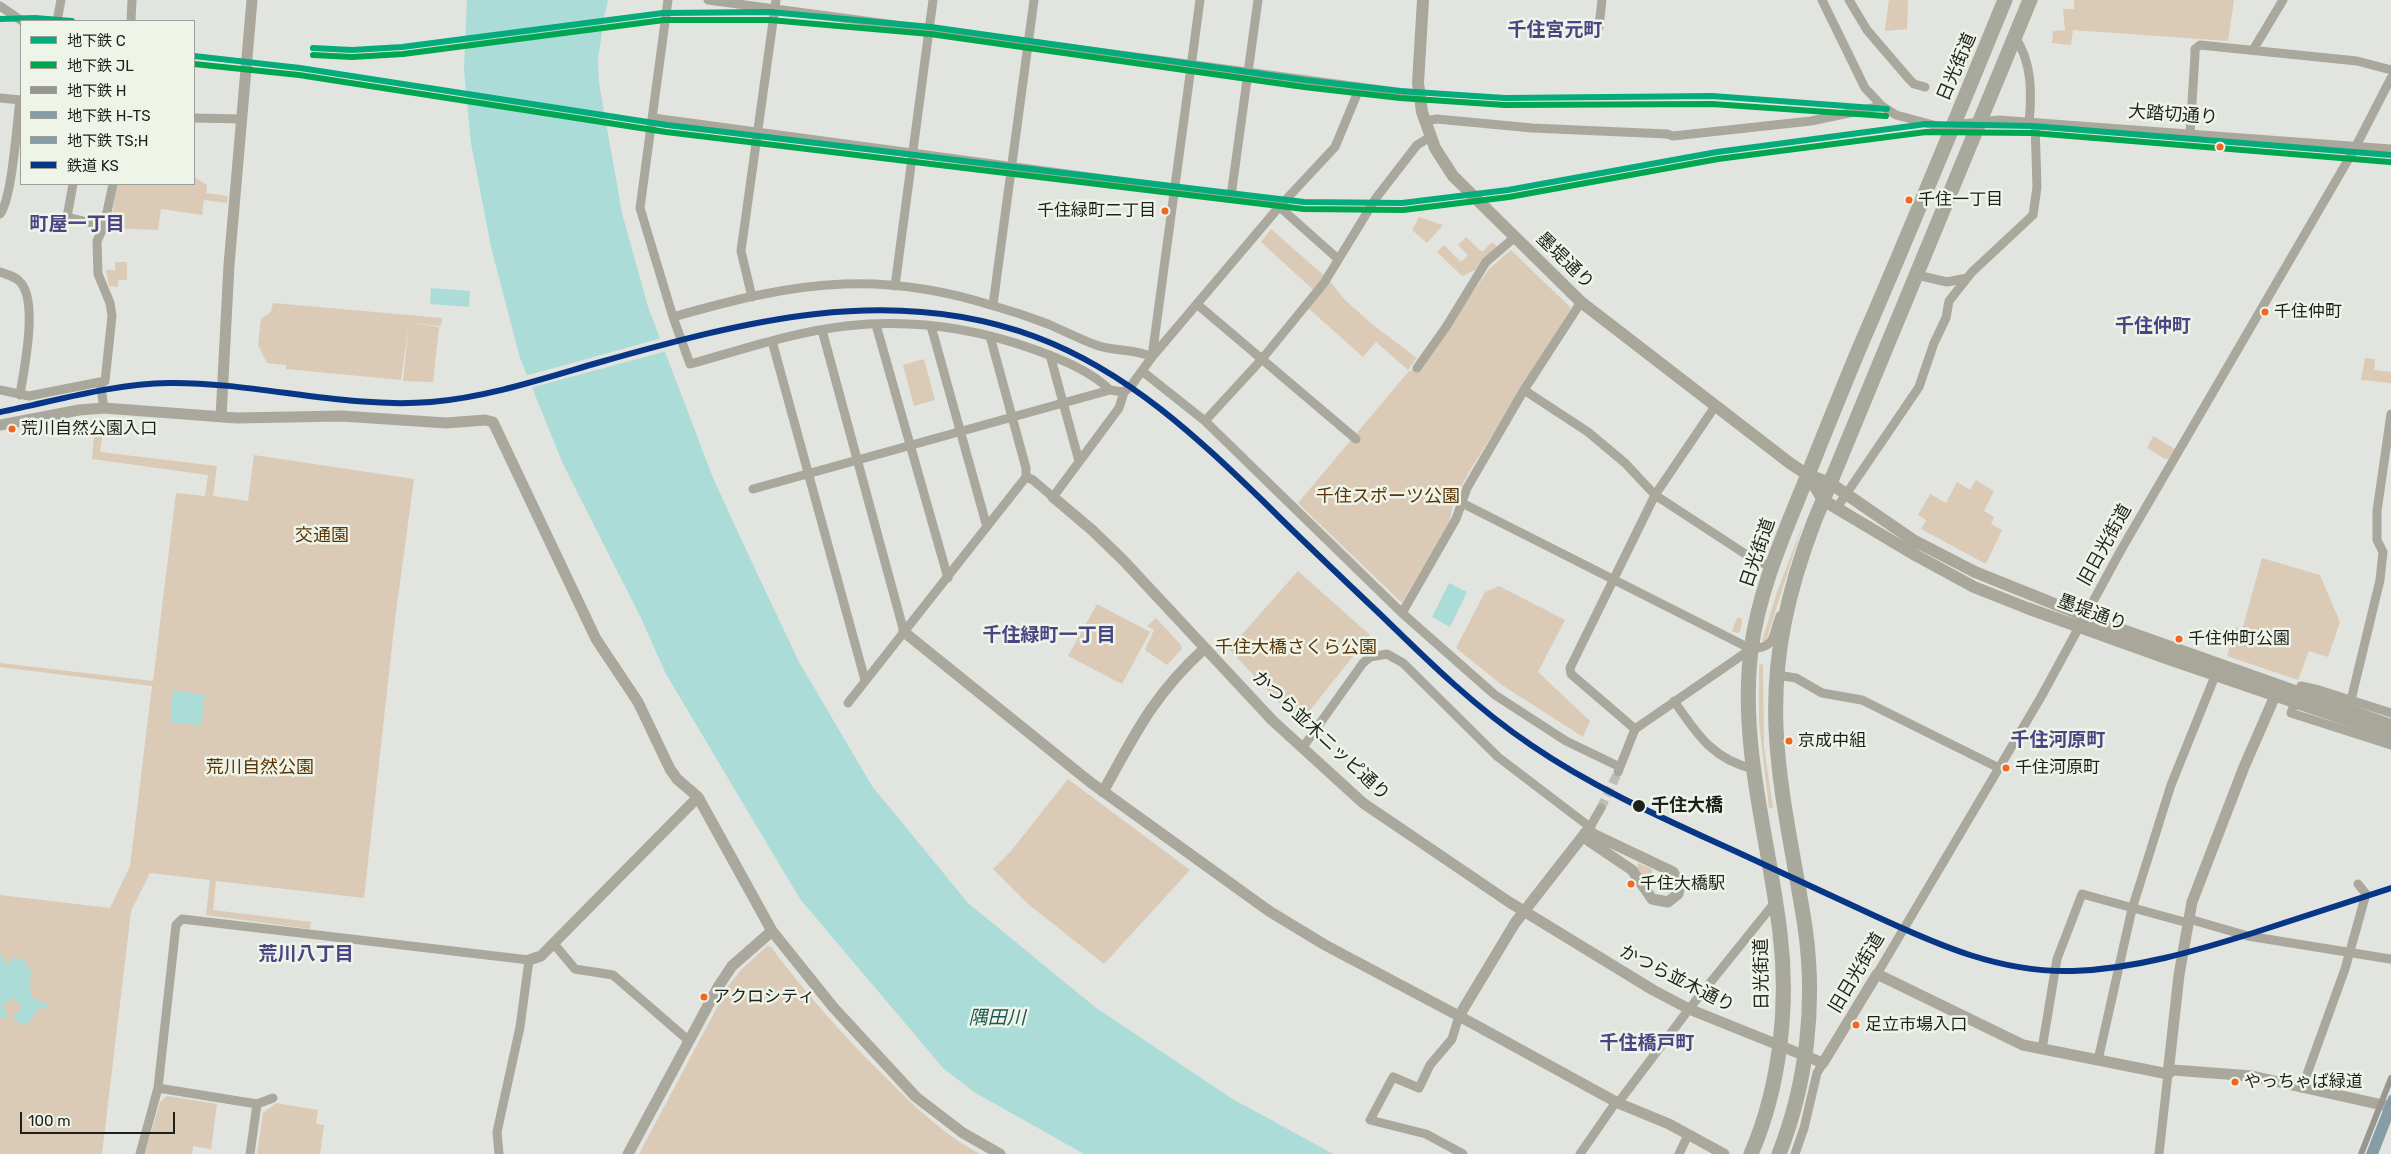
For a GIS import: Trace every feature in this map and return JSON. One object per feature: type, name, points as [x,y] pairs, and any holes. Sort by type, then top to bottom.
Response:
[{"type":"highway","name":"日光街道","points":[[1751,1154],[1768,1110],[1779,1045],[1783,1006],[1783,964],[1776,901],[1753,769],[1747,711],[1751,650],[1757,617],[1771,566],[1835,404],[2005,0]]},
{"type":"highway","points":[[1779,1154],[1796,1106],[1805,1055],[1809,1001],[1808,957],[1778,756],[1775,703],[1782,632],[1789,594],[1823,500],[2030,0]]},
{"type":"main road","name":"墨堤通り","points":[[1423,0],[1419,95],[1430,137],[1442,161],[1453,176],[1581,302],[1808,475],[1830,483],[1913,540],[2083,622],[2215,676],[2277,691]]},
{"type":"main road","name":"墨堤通り","points":[[1808,475],[1823,500],[1836,509],[1974,587],[2083,622],[2277,691],[2391,735]]},
{"type":"main road","name":"墨堤通り","points":[[2296,698],[2391,725]]},
{"type":"street","points":[[56,20],[61,0]]},
{"type":"street","points":[[131,20],[132,0]]},
{"type":"street","points":[[221,417],[229,265],[252,0]]},
{"type":"street","points":[[668,0],[640,208],[673,317],[690,364],[822,330],[900,324],[932,326],[990,336],[1050,355],[1101,381],[1110,390]]},
{"type":"street","points":[[708,0],[776,4],[929,30],[1419,95]]},
{"type":"street","points":[[895,286],[933,0]]},
{"type":"street","points":[[993,305],[1034,0]]},
{"type":"street","points":[[1152,357],[1200,0]]},
{"type":"street","points":[[1231,196],[1258,0]]},
{"type":"street","points":[[1599,27],[1602,0]]},
{"type":"street","points":[[1822,0],[1865,88],[1882,106],[1896,115],[1941,126],[1952,126]]},
{"type":"street","points":[[1849,0],[1867,30],[1884,50],[1914,84],[1925,87]]},
{"type":"street","points":[[2253,50],[2283,0]]},
{"type":"street","points":[[752,296],[741,251],[776,4]]},
{"type":"street","points":[[0,6],[21,20]]},
{"type":"street","points":[[1949,301],[1967,278],[2033,215],[2037,187],[2030,78],[2027,62],[2015,37]]},
{"type":"street","points":[[2190,134],[2196,49],[2200,45],[2207,44],[2357,61],[2391,70]]},
{"type":"street","name":"旧日光街道","points":[[1823,1063],[1999,768],[2268,295],[2355,148],[2391,78]]},
{"type":"street","points":[[1026,477],[1033,480],[1053,497],[1119,408],[1124,392],[1131,386],[1152,357],[1198,305],[1279,207],[1335,147],[1360,87]]},
{"type":"street","points":[[0,98],[20,100],[9,185],[4,209],[0,214]]},
{"type":"street","points":[[1425,121],[1437,120],[1532,128],[1661,133],[1673,136],[1810,121],[1882,106]]},
{"type":"street","points":[[195,118],[242,120]]},
{"type":"street","points":[[653,118],[1274,202],[1338,259]]},
{"type":"street","name":"大踏切通り","points":[[1952,126],[1981,122],[2032,123],[2391,150]]},
{"type":"street","points":[[1205,421],[1262,359],[1324,283],[1376,198],[1417,145],[1430,137]]},
{"type":"street","points":[[72,185],[67,217],[104,226]]},
{"type":"street","points":[[0,390],[20,395],[40,394],[105,380],[112,316],[110,303],[98,274],[97,241],[104,226],[114,185]]},
{"type":"street","points":[[1417,368],[1446,327],[1486,262],[1515,237]]},
{"type":"street","points":[[0,272],[12,276],[23,285],[30,319],[20,395]]},
{"type":"street","points":[[1917,275],[1947,282],[1967,278]]},
{"type":"street","points":[[1836,509],[1919,387],[1934,343],[1946,318],[1949,301],[1947,282]]},
{"type":"street","points":[[673,317],[752,296],[810,287],[846,284],[895,286],[944,292],[993,305],[1046,323],[1098,346],[1134,350],[1152,357]]},
{"type":"street","points":[[1402,613],[1456,518],[1467,488],[1524,390],[1581,302]]},
{"type":"street","points":[[1198,305],[1356,439]]},
{"type":"street","points":[[876,325],[948,578]]},
{"type":"street","points":[[932,326],[987,527]]},
{"type":"street","points":[[822,330],[904,632],[1103,792],[1268,911],[1325,945],[1617,1103],[1688,1135],[1724,1154]]},
{"type":"street","points":[[848,703],[1026,477],[1026,468],[990,336]]},
{"type":"street","points":[[772,342],[865,680]]},
{"type":"street","points":[[1050,355],[1079,461]]},
{"type":"street","points":[[1142,370],[1205,421],[1402,613],[1496,695],[1566,740],[1619,769],[1635,729],[1751,650],[1767,647],[1771,644],[1789,594]]},
{"type":"street","points":[[100,382],[104,408]]},
{"type":"street","points":[[753,489],[1110,390],[1124,392]]},
{"type":"street","points":[[1524,390],[1588,432],[1625,463],[1655,495],[1756,561],[1771,566]]},
{"type":"street","points":[[1635,729],[1572,674],[1570,668],[1655,495],[1716,405]]},
{"type":"street","points":[[0,425],[79,410],[104,408],[221,417],[332,416],[433,423],[486,420],[493,422],[596,639],[638,702],[673,774],[698,797],[772,931],[833,1007],[916,1097],[963,1133],[1000,1154]]},
{"type":"street","points":[[2351,700],[2387,552],[2377,540],[2378,512],[2391,414]]},
{"type":"street","name":"かつら並木ニッピ通り","points":[[1053,497],[1118,555],[1272,720],[1363,803],[1414,840],[1524,911]]},
{"type":"street","points":[[1462,503],[1751,650]]},
{"type":"street","points":[[1103,792],[1149,710],[1174,677],[1205,648]]},
{"type":"street","points":[[1303,747],[1363,663],[1370,657],[1387,654],[1403,663],[1498,756],[1588,830],[1672,872],[1680,884],[1678,894],[1668,902],[1652,899],[1632,870],[1589,841],[1588,830]]},
{"type":"street","points":[[1777,675],[1796,678],[1822,693],[1862,700],[1999,768]]},
{"type":"street","points":[[2098,1060],[2132,909],[2172,785],[2215,676]]},
{"type":"street","points":[[2391,713],[2319,690],[2300,686],[2291,713],[2391,746]]},
{"type":"street","points":[[2159,1154],[2177,990],[2192,902],[2244,767],[2277,691]]},
{"type":"street","points":[[1674,701],[1709,748],[1741,766],[1753,769]]},
{"type":"street","points":[[140,1154],[158,1088],[176,925],[182,919],[529,960],[541,956],[554,944],[698,797]]},
{"type":"street","points":[[1463,1154],[1426,1134],[1370,1120],[1392,1077],[1418,1088],[1430,1065],[1452,1039],[1459,1016],[1502,942],[1588,830],[1601,808]]},
{"type":"street","points":[[2302,1088],[2350,953],[2366,894],[2358,884]]},
{"type":"street","points":[[2042,1049],[2057,959],[2082,894],[2132,909],[2248,936],[2390,959]]},
{"type":"street","points":[[1580,1154],[1689,1009],[1776,901]]},
{"type":"street","name":"かつら並木通り","points":[[1524,911],[1640,983],[1689,1009],[1823,1063]]},
{"type":"street","points":[[628,1154],[688,1040],[732,966],[772,931]]},
{"type":"street","points":[[554,944],[575,969],[613,975],[688,1040]]},
{"type":"street","points":[[499,1154],[497,1132],[520,1027],[529,960]]},
{"type":"street","points":[[1877,974],[2014,1042],[2168,1074],[2174,1070],[2252,1076],[2391,1107]]},
{"type":"street","points":[[1795,1154],[1804,1128],[1817,1073],[1823,1063]]},
{"type":"street","points":[[158,1088],[258,1104],[273,1098]]},
{"type":"street","points":[[250,1154],[258,1104]]},
{"type":"street","points":[[1679,1154],[1688,1135]]},
{"type":"green space","points":[[1889,0],[1908,0],[1907,29],[1885,31]]},
{"type":"green space","points":[[2074,0],[2234,0],[2228,41],[2073,30],[2071,45],[2052,43],[2053,31],[2065,30],[2063,9],[2074,9]]},
{"type":"green space","points":[[195,178],[207,185],[206,193],[228,196],[227,203],[204,200],[202,215],[161,209],[158,230],[110,228],[117,185],[195,185]]},
{"type":"green space","points":[[1419,217],[1443,225],[1427,243],[1412,230]]},
{"type":"green space","points":[[1271,229],[1328,279],[1344,299],[1373,325],[1417,358],[1408,370],[1376,342],[1363,357],[1308,308],[1319,295],[1261,242]]},
{"type":"green space","points":[[1466,237],[1482,252],[1492,242],[1499,248],[1478,269],[1462,276],[1437,252],[1444,245],[1461,262],[1468,255],[1458,245]]},
{"type":"green space","name":"千住スポーツ公園","points":[[1511,250],[1571,308],[1469,472],[1455,498],[1449,522],[1402,603],[1298,503],[1408,372],[1423,364],[1489,269]]},
{"type":"green space","points":[[115,262],[127,262],[127,280],[118,280],[118,287],[109,286],[106,270],[115,270]]},
{"type":"green space","points":[[273,303],[442,318],[441,326],[411,323],[439,327],[433,382],[403,381],[409,323],[401,380],[286,369],[286,365],[267,363],[258,345],[261,319],[271,312]]},
{"type":"green space","points":[[2365,358],[2375,359],[2374,370],[2391,372],[2391,383],[2361,380]]},
{"type":"green space","points":[[924,359],[935,400],[914,406],[903,365]]},
{"type":"green space","name":"荒川自然公園","points":[[48,424],[103,431],[100,452],[217,466],[213,496],[248,501],[254,455],[414,479],[395,619],[364,898],[216,881],[213,910],[311,922],[310,929],[206,915],[210,880],[150,873],[131,911],[102,1154],[0,1154],[0,895],[110,908],[130,866],[152,686],[0,667],[0,663],[153,681],[176,493],[205,496],[208,475],[92,459],[94,437],[38,431],[37,435],[34,435],[29,427]]},
{"type":"green space","points":[[2153,436],[2175,449],[2169,458],[2165,459],[2147,448]]},
{"type":"green space","points":[[1976,480],[1994,491],[1984,511],[1994,517],[1991,524],[2002,530],[1986,564],[1921,529],[1926,520],[1918,515],[1930,494],[1946,503],[1957,482],[1970,490]]},
{"type":"green space","points":[[1804,521],[1766,641],[1762,641],[1777,592]]},
{"type":"green space","name":"千住仲町公園","points":[[2262,558],[2320,575],[2340,622],[2328,657],[2309,651],[2298,680],[2227,656],[2236,627],[2242,630]]},
{"type":"green space","name":"千住大橋さくら公園","points":[[1298,571],[1370,635],[1299,724],[1229,649]]},
{"type":"green space","points":[[1499,586],[1565,620],[1538,672],[1590,721],[1583,737],[1502,685],[1456,648],[1485,592]]},
{"type":"green space","points":[[1097,604],[1150,632],[1122,684],[1068,656]]},
{"type":"green space","points":[[1156,618],[1181,645],[1182,649],[1167,665],[1145,650],[1154,630],[1147,626]]},
{"type":"green space","points":[[1737,618],[1741,618],[1742,622],[1740,632],[1737,633],[1732,631]]},
{"type":"green space","points":[[1763,664],[1764,747],[1773,808],[1769,808],[1759,722],[1759,665]]},
{"type":"green space","points":[[1068,779],[1190,870],[1104,964],[1028,904],[993,869],[1011,851]]},
{"type":"green space","points":[[1638,863],[1652,869],[1652,888],[1637,868]]},
{"type":"green space","name":"アクロシティ","points":[[767,946],[771,947],[796,980],[837,1027],[904,1096],[952,1137],[980,1154],[639,1154],[729,985],[741,970]]},
{"type":"green space","points":[[167,1096],[217,1104],[211,1149],[193,1146],[192,1154],[145,1154],[160,1102]]},
{"type":"green space","points":[[276,1103],[318,1110],[316,1124],[324,1125],[320,1154],[257,1154],[263,1113]]},
{"type":"water","name":"隅田川","points":[[467,0],[608,0],[598,59],[599,83],[622,213],[648,307],[713,478],[755,569],[799,662],[872,786],[968,903],[1095,1007],[1231,1098],[1333,1154],[1084,1154],[974,1092],[943,1068],[800,899],[666,674],[640,616],[563,464],[520,358],[491,247],[471,143],[464,70]]},
{"type":"water","points":[[431,288],[470,291],[469,307],[430,304]]},
{"type":"water","points":[[1449,583],[1467,592],[1450,627],[1432,617]]},
{"type":"water","points":[[173,690],[205,695],[201,726],[170,722]]},
{"type":"water","points":[[0,955],[3,956],[5,963],[12,962],[12,958],[25,959],[25,966],[31,967],[30,986],[32,997],[48,1005],[47,1008],[40,1007],[28,1023],[18,1025],[18,1020],[14,1020],[14,1015],[22,1008],[13,997],[2,1006],[8,1015],[7,1018],[0,1017]]},
{"type":"pier","points":[[662,338],[667,351],[530,388],[525,376]]},
{"type":"tunnel","points":[[1601,808],[1618,772]]},
{"type":"metro line","name":"C","points":[[313,48],[352,50],[402,47],[663,13],[770,12],[931,27],[1305,80],[1400,91],[1505,98],[1712,96],[1887,109]]},
{"type":"metro line","name":"C","points":[[0,19],[35,18],[60,20]]},
{"type":"metro line","name":"JL","points":[[313,55],[352,57],[403,54],[664,20],[770,20],[930,34],[1304,87],[1400,98],[1505,105],[1712,104],[1886,116]]},
{"type":"metro line","name":"C","points":[[195,56],[300,68],[667,125],[1304,202],[1402,203],[1508,190],[1717,152],[1926,124],[2033,126],[2391,155]]},
{"type":"metro line","name":"JL","points":[[195,64],[299,75],[666,132],[1304,209],[1403,210],[1509,197],[1718,159],[1926,132],[2033,133],[2390,162]]},
{"type":"metro line","name":"H","points":[[2361,1154],[2391,1078]]},
{"type":"metro line","name":"H-TS","points":[[2369,1154],[2391,1098]]},
{"type":"metro line","name":"TS;H","points":[[2375,1154],[2391,1113]]},
{"type":"rail line","name":"KS","points":[[0,412],[126,386],[169,383],[234,387],[365,402],[431,402],[452,400],[515,387],[651,348],[761,322],[816,314],[871,310],[926,312],[981,321],[1036,337],[1070,352],[1102,369],[1161,409],[1242,481],[1454,684],[1491,716],[1531,745],[1587,780],[1646,810],[1921,937],[1970,955],[2020,967],[2046,970],[2096,970],[2142,963],[2209,946],[2391,888]]},
{"type":"place","name":"千住一丁目","points":[[1909,200]]},
{"type":"place","name":"千住緑町二丁目","points":[[1165,211]]},
{"type":"place","name":"千住仲町","points":[[2265,312]]},
{"type":"place","name":"荒川自然公園入口","points":[[12,429]]},
{"type":"place","name":"千住仲町公園","points":[[2179,639]]},
{"type":"place","name":"京成中組","points":[[1789,741]]},
{"type":"place","name":"千住河原町","points":[[2006,768]]},
{"type":"place","name":"千住大橋","points":[[1639,806]]},
{"type":"place","name":"千住大橋駅","points":[[1631,884]]},
{"type":"place","name":"アクロシティ","points":[[704,997]]},
{"type":"place","name":"足立市場入口","points":[[1856,1025]]},
{"type":"place","name":"やっちゃば緑道","points":[[2235,1082]]},
{"type":"district","name":"千住宮元町","points":[[1555,31]]},
{"type":"district","name":"町屋一丁目","points":[[77,225]]},
{"type":"district","name":"千住仲町","points":[[2153,327]]},
{"type":"district","name":"千住緑町一丁目","points":[[1049,636]]},
{"type":"district","name":"千住河原町","points":[[2058,741]]},
{"type":"district","name":"荒川八丁目","points":[[306,955]]},
{"type":"district","name":"千住橋戸町","points":[[1647,1044]]},
{"type":"park label","name":"交通園","points":[[322,536]]}]
